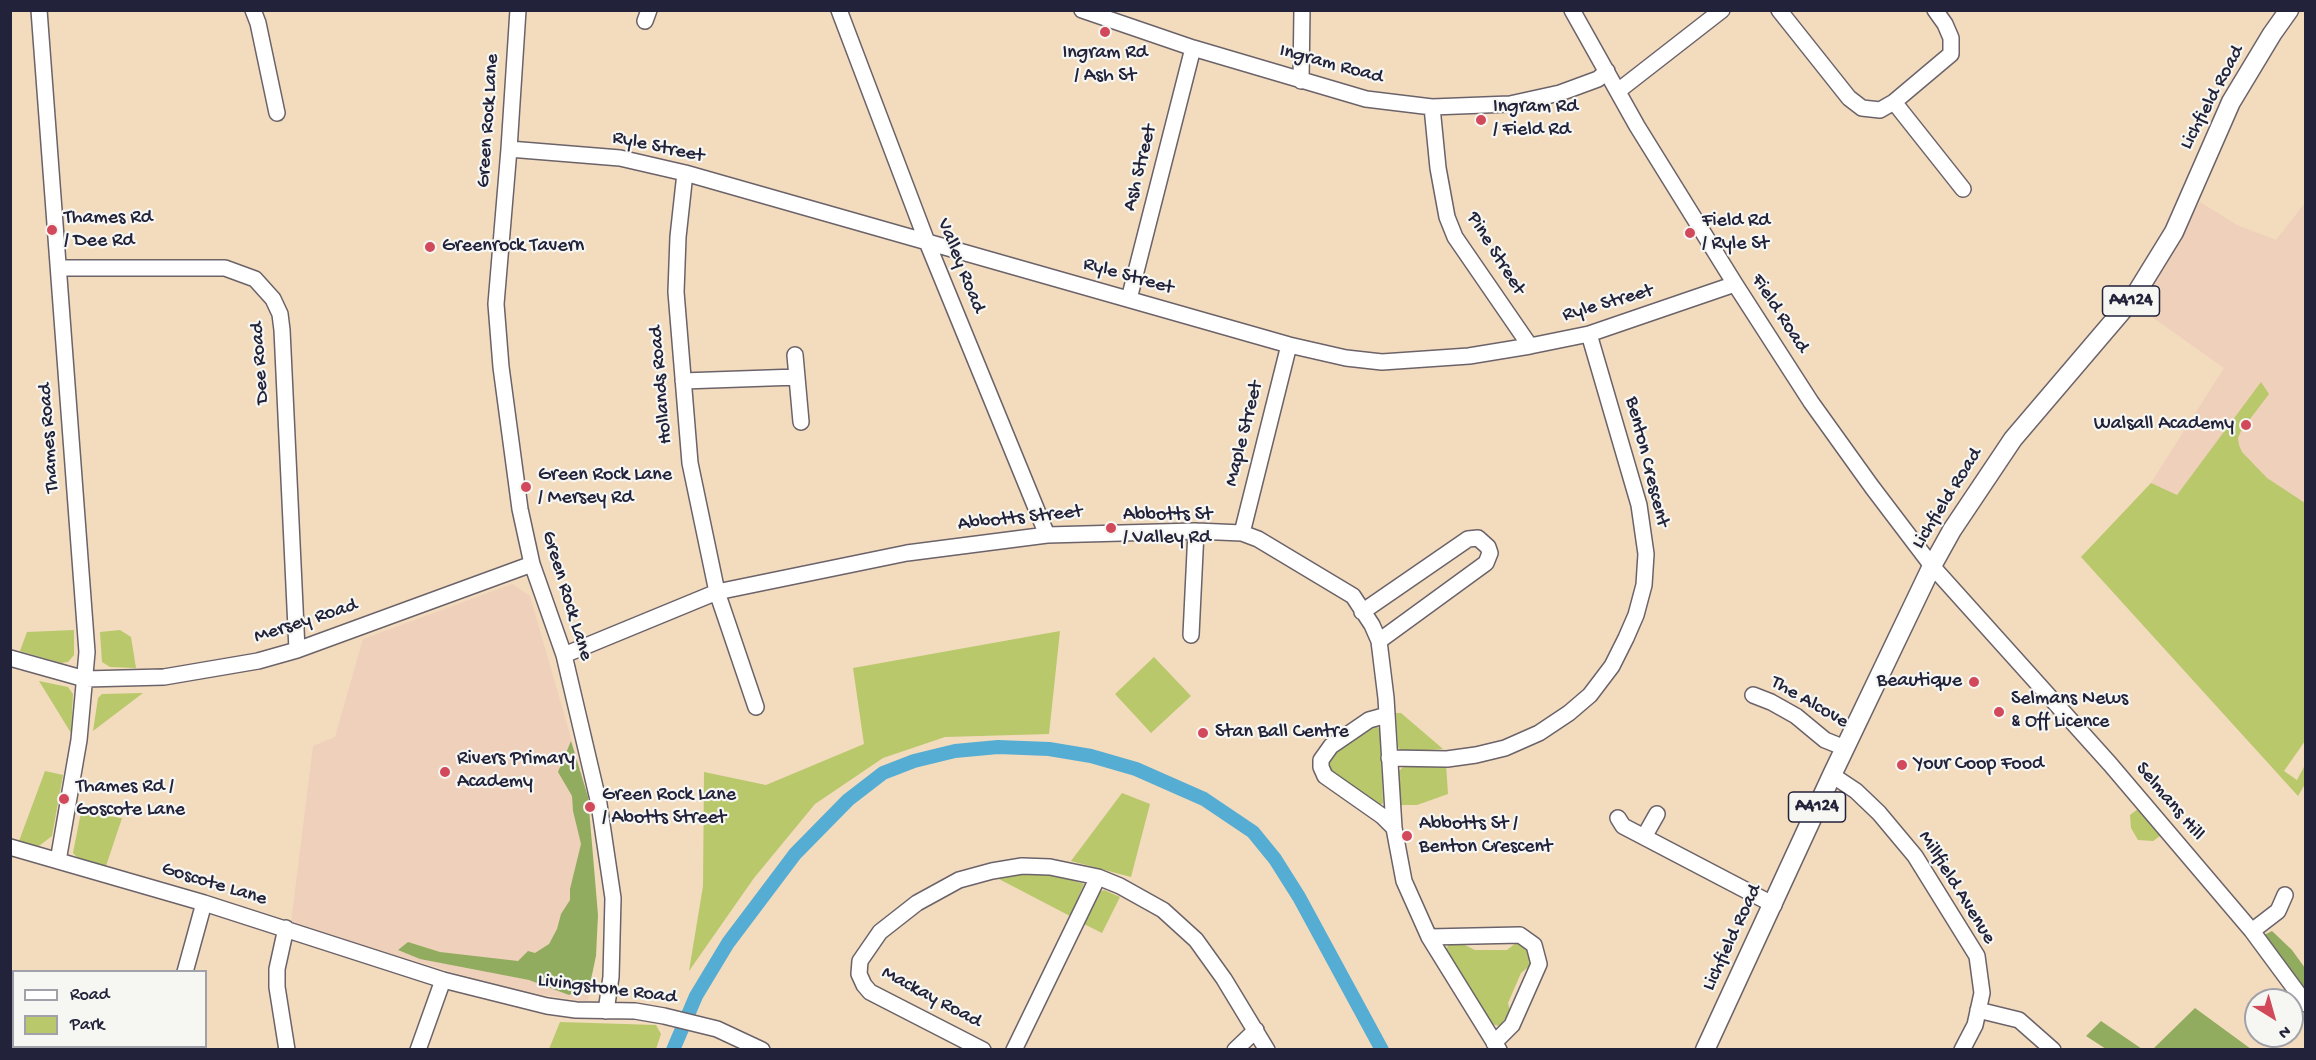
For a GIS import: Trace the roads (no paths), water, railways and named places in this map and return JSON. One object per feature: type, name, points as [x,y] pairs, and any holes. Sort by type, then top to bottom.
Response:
[{"type":"main road","name":"Lichfield Road","points":[[1706,1050],[1832,775],[1932,566],[1952,530],[2013,439],[2134,297],[2174,232],[2231,102],[2289,10]]},
{"type":"street","name":"Thames Road","points":[[39,10],[87,652],[79,740],[58,861]]},
{"type":"street","points":[[253,10],[278,113]]},
{"type":"street","name":"Green Rock Lane","points":[[518,10],[496,304],[501,367],[519,509],[532,564],[564,655],[599,804],[613,898],[611,977],[606,1011]]},
{"type":"street","name":"Valley Road","points":[[838,10],[927,242],[1047,535]]},
{"type":"street","name":"Ingram Road","points":[[1082,10],[1193,48],[1301,81],[1366,99],[1432,107],[1510,104],[1560,93],[1598,79],[1607,71]]},
{"type":"street","points":[[1301,81],[1302,10]]},
{"type":"street","name":"Field Road","points":[[1572,10],[1637,126],[1811,402],[1932,566]]},
{"type":"street","points":[[1618,91],[1722,10]]},
{"type":"street","points":[[1779,10],[1850,98],[1862,108],[1880,110],[1894,102],[1951,54],[1951,38],[1935,10]]},
{"type":"street","name":"Ash Street","points":[[1129,299],[1193,48]]},
{"type":"street","points":[[1894,102],[1963,190]]},
{"type":"street","name":"Pine Street","points":[[1432,107],[1438,168],[1447,217],[1455,237],[1530,346]]},
{"type":"street","name":"Ryle Street","points":[[509,149],[620,158],[685,173],[1289,345],[1346,358],[1382,362],[1468,356],[1589,334],[1736,284]]},
{"type":"street","name":"Hollands Road","points":[[685,173],[678,237],[676,292],[690,463],[717,592],[756,708]]},
{"type":"street","name":"Dee Road","points":[[58,268],[225,268],[244,273],[255,279],[273,299],[282,330],[297,650]]},
{"type":"street","name":"Benton Crescent","points":[[1389,758],[1447,759],[1476,755],[1504,748],[1539,733],[1569,713],[1590,695],[1612,666],[1621,648],[1636,615],[1644,585],[1646,554],[1639,505],[1589,334]]},
{"type":"street","name":"Maple Street","points":[[1242,533],[1289,345]]},
{"type":"street","points":[[795,355],[801,422]]},
{"type":"street","points":[[682,381],[797,377]]},
{"type":"street","points":[[1191,635],[1196,531]]},
{"type":"street","name":"Abbotts Street","points":[[564,655],[717,592],[907,554],[1047,535],[1196,531],[1242,533],[1258,539],[1353,596],[1372,625],[1379,641],[1387,715],[1394,828],[1404,881],[1429,937],[1497,1046],[1512,1025],[1539,964],[1534,945],[1520,935],[1429,937]]},
{"type":"street","points":[[1362,612],[1468,538],[1478,538],[1488,547],[1490,553],[1486,563],[1379,641]]},
{"type":"street","name":"Mersey Road","points":[[10,658],[85,679],[164,677],[258,661],[297,650],[532,564]]},
{"type":"street","name":"Selmans Hill","points":[[1932,566],[2110,764],[2252,932],[2306,1004]]},
{"type":"street","name":"The Alcove","points":[[1753,695],[1796,716],[1825,740],[1845,748]]},
{"type":"street","points":[[1387,715],[1369,720],[1331,746],[1321,760],[1325,776],[1382,816],[1394,828]]},
{"type":"street","name":"Millfield Avenue","points":[[1832,775],[1856,791],[1879,813],[1915,856],[1977,956],[1982,993],[1975,1025],[1962,1050]]},
{"type":"street","points":[[1644,837],[1657,814]]},
{"type":"street","points":[[1618,818],[1623,826],[1774,905]]},
{"type":"street","name":"Goscote Lane","points":[[10,847],[286,928],[277,969],[287,1050]]},
{"type":"street","name":"Mackay Road","points":[[983,1050],[870,992],[859,974],[860,961],[880,932],[918,903],[959,880],[1022,866],[1050,867],[1098,877],[1120,886],[1162,910],[1196,940],[1224,979],[1267,1050]]},
{"type":"street","points":[[1014,1050],[1098,877]]},
{"type":"street","points":[[2252,932],[2278,911],[2285,895]]},
{"type":"street","points":[[186,970],[204,903]]},
{"type":"street","name":"Livingstone Road","points":[[286,928],[443,980],[547,1006],[576,1010],[635,1011],[664,1016],[717,1029],[762,1050]]},
{"type":"street","points":[[418,1050],[443,980]]},
{"type":"street","points":[[1978,1010],[2019,1020],[2053,1050]]},
{"type":"street","points":[[1235,1050],[1256,1030]]},
{"type":"waterway","points":[[673,1050],[696,996],[728,943],[795,854],[848,800],[883,773],[914,761],[955,751],[998,747],[1049,749],[1091,756],[1136,769],[1204,799],[1253,832],[1275,859],[1299,897],[1382,1050]]},
{"type":"place","name":"Ingram Rd / Ash St","points":[[1105,32]]},
{"type":"place","name":"Ingram Rd / Field Rd","points":[[1481,120]]},
{"type":"place","name":"Thames Rd / Dee Rd","points":[[52,230]]},
{"type":"place","name":"Field Rd / Ryle St","points":[[1690,233]]},
{"type":"place","name":"Greenrock Tavern","points":[[430,247]]},
{"type":"place","name":"Walsall Academy","points":[[2246,425]]},
{"type":"place","name":"Green Rock Lane / Mersey Rd","points":[[526,487]]},
{"type":"place","name":"Abbotts St / Valley Rd","points":[[1111,528]]},
{"type":"place","name":"Beautique","points":[[1974,682]]},
{"type":"place","name":"Selmans News & Off Licence","points":[[1999,712]]},
{"type":"place","name":"Stan Ball Centre","points":[[1203,733]]},
{"type":"place","name":"Your Coop Food","points":[[1902,765]]},
{"type":"place","name":"Rivers Primary Academy","points":[[445,772]]},
{"type":"place","name":"Thames Rd / Goscote Lane","points":[[64,799]]},
{"type":"place","name":"Green Rock Lane / Abotts Street","points":[[590,807]]},
{"type":"place","name":"Abbotts St / Benton Crescent","points":[[1407,836]]}]
